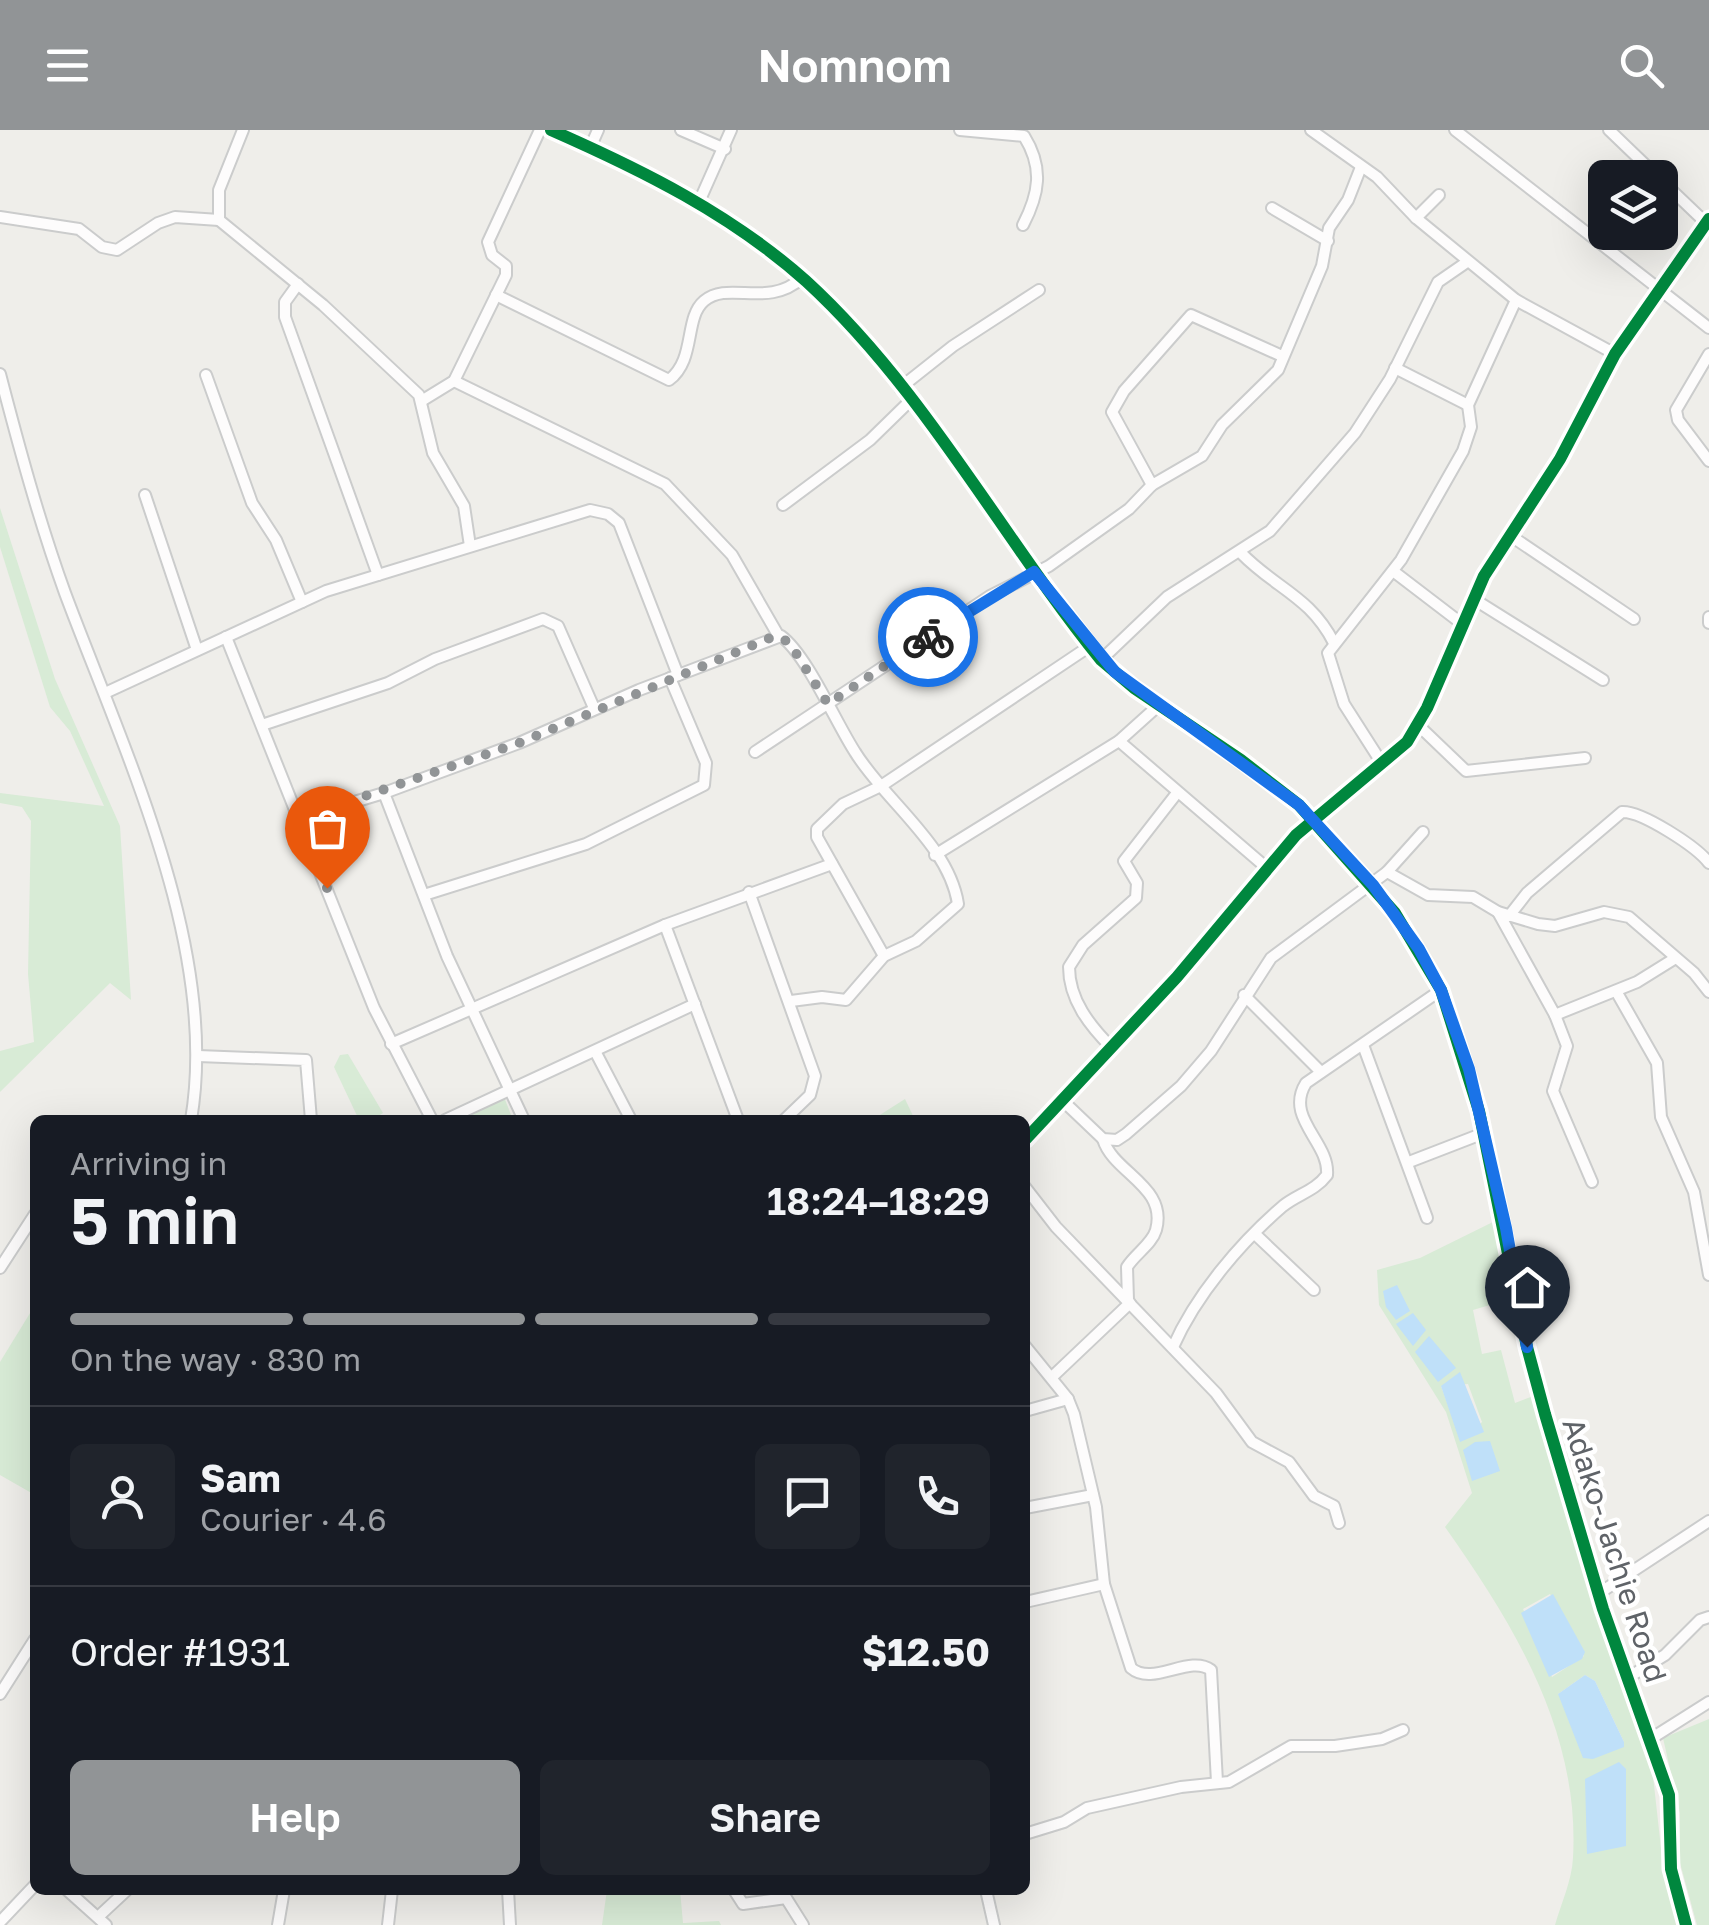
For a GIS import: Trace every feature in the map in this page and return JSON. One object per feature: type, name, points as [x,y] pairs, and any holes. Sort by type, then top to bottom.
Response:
[{"type":"street","points":[[219,220],[219,190],[244,130]]},
{"type":"street","points":[[423,400],[454,382],[508,269],[490,252],[488,242],[540,130]]},
{"type":"street","name":"Adako-Jachie Road","points":[[551,130],[698,202],[802,278],[911,400],[1102,660],[1159,705],[1265,777],[1313,819],[1373,885],[1407,931],[1441,990],[1469,1069],[1527,1347],[1598,1594],[1669,1795],[1671,1869],[1686,1925]]},
{"type":"street","points":[[590,148],[598,130]]},
{"type":"street","points":[[681,130],[724,149]]},
{"type":"street","points":[[698,202],[731,130]]},
{"type":"street","points":[[960,130],[1024,136],[1038,170],[1039,185],[1023,226]]},
{"type":"street","points":[[1312,130],[1516,300],[1614,354]]},
{"type":"street","points":[[1455,130],[1709,328]]},
{"type":"street","points":[[1609,130],[1642,160]]},
{"type":"street","points":[[1626,142],[1633,130]]},
{"type":"street","points":[[754,752],[973,607],[1034,572],[1129,509],[1152,485],[1202,456],[1222,425],[1267,384],[1328,242],[1329,228],[1348,200],[1361,167]]},
{"type":"street","points":[[1416,218],[1439,195]]},
{"type":"street","points":[[1030,1135],[1112,1048],[1313,819],[1383,765],[1418,726],[1472,598],[1560,460],[1614,354],[1708,221],[1678,195]]},
{"type":"street","points":[[1272,208],[1328,242]]},
{"type":"street","points":[[0,217],[71,226],[102,247],[118,250],[174,217],[219,220],[298,284],[423,400],[433,453],[469,522],[470,546]]},
{"type":"street","points":[[1102,660],[1166,596],[1262,540],[1344,448],[1395,368],[1438,282],[1467,262]]},
{"type":"street","points":[[496,295],[670,380],[692,342],[695,314],[704,301],[735,293],[767,296],[802,278]]},
{"type":"street","points":[[298,284],[285,302],[284,317],[378,575]]},
{"type":"street","points":[[900,388],[953,346],[1039,290]]},
{"type":"street","points":[[1383,765],[1344,704],[1328,656],[1393,572],[1463,451],[1472,427],[1468,405],[1516,300]]},
{"type":"street","points":[[1152,485],[1112,412],[1124,391],[1192,315],[1197,313],[1282,356]]},
{"type":"street","points":[[1709,354],[1676,410],[1678,420],[1709,461]]},
{"type":"street","points":[[1395,368],[1468,405]]},
{"type":"street","points":[[0,374],[51,553],[105,693],[185,943],[195,998],[198,1056],[192,1115]]},
{"type":"street","points":[[206,375],[252,503],[276,540],[302,602]]},
{"type":"street","points":[[454,382],[665,484],[732,555],[778,636],[789,642],[858,756],[935,855],[958,904],[916,941],[884,956],[846,1000],[822,997],[791,1001]]},
{"type":"street","points":[[783,506],[870,440],[911,400]]},
{"type":"street","points":[[145,495],[197,650]]},
{"type":"street","points":[[105,693],[302,602],[378,575],[590,510],[612,516],[619,522],[706,763],[704,785],[586,844],[424,895]]},
{"type":"street","points":[[1511,536],[1634,619]]},
{"type":"street","points":[[1241,553],[1274,584],[1302,598],[1322,619],[1334,644]]},
{"type":"street","points":[[1393,572],[1461,622]]},
{"type":"street","points":[[1472,598],[1604,680]]},
{"type":"street","points":[[262,725],[388,684],[434,659],[543,619],[558,626],[594,708]]},
{"type":"street","points":[[301,818],[384,793],[519,743],[594,708],[778,636]]},
{"type":"street","points":[[226,637],[390,1044],[429,1115]]},
{"type":"street","points":[[884,956],[832,864],[818,829],[843,804],[881,786],[1090,646]]},
{"type":"street","points":[[935,855],[1119,741],[1159,705]]},
{"type":"street","points":[[1418,726],[1466,771],[1585,758]]},
{"type":"street","points":[[1119,741],[1268,869]]},
{"type":"street","points":[[384,793],[471,1009],[522,1115]]},
{"type":"street","points":[[1112,1048],[1086,1020],[1069,980],[1069,967],[1097,931],[1136,898],[1137,883],[1124,861],[1177,793]]},
{"type":"street","points":[[1504,914],[1521,907],[1527,893],[1622,812],[1639,814],[1689,843],[1709,863]]},
{"type":"street","points":[[1103,1140],[1126,1134],[1181,1086],[1211,1051],[1244,996],[1283,946],[1373,885],[1423,832]]},
{"type":"street","points":[[390,1044],[665,925],[832,864]]},
{"type":"street","points":[[1387,872],[1428,895],[1473,897],[1504,914],[1555,926],[1591,913],[1614,912],[1638,922],[1674,959],[1694,972],[1709,992]]},
{"type":"street","points":[[749,892],[815,1076],[810,1095],[789,1115]]},
{"type":"street","points":[[1504,914],[1555,1015],[1566,1046],[1554,1090],[1592,1182]]},
{"type":"street","points":[[665,925],[736,1115]]},
{"type":"street","points":[[1555,1015],[1616,992],[1674,959]]},
{"type":"street","points":[[1173,1346],[1185,1318],[1256,1235],[1280,1209],[1316,1188],[1327,1175],[1325,1159],[1308,1130],[1298,1094],[1321,1072],[1441,990]]},
{"type":"street","points":[[1616,992],[1657,1063],[1662,1117],[1694,1192],[1709,1274]]},
{"type":"street","points":[[1244,996],[1321,1072]]},
{"type":"street","points":[[456,1115],[695,1004]]},
{"type":"street","points":[[1363,1045],[1383,1108],[1409,1162],[1427,1218]]},
{"type":"street","points":[[596,1052],[628,1115]]},
{"type":"street","points":[[198,1056],[306,1060],[311,1115]]},
{"type":"street","points":[[1052,1377],[1129,1302],[1127,1267],[1151,1240],[1156,1222],[1143,1182],[1114,1162],[1103,1140],[1062,1100]]},
{"type":"street","points":[[1409,1162],[1484,1133]]},
{"type":"street","points":[[1030,1193],[1056,1227],[1216,1393],[1252,1442],[1289,1462],[1314,1496],[1334,1506],[1339,1523]]},
{"type":"street","points":[[0,1268],[30,1222]]},
{"type":"street","points":[[1256,1235],[1314,1290]]},
{"type":"street","points":[[1030,1352],[1068,1399],[1093,1495],[1104,1584],[1135,1672],[1202,1665],[1212,1670],[1217,1782]]},
{"type":"street","points":[[1030,1410],[1068,1399]]},
{"type":"street","points":[[1030,1507],[1093,1495]]},
{"type":"street","points":[[1598,1594],[1709,1522]]},
{"type":"street","points":[[1030,1601],[1104,1584]]},
{"type":"street","points":[[1629,1677],[1665,1655],[1700,1620],[1709,1617]]},
{"type":"street","points":[[0,1694],[4,1676],[30,1645]]},
{"type":"street","points":[[1652,1738],[1709,1702]]},
{"type":"street","points":[[1030,1832],[1064,1822],[1086,1808],[1245,1775],[1276,1750],[1382,1739],[1403,1730]]},
{"type":"street","points":[[0,1922],[30,1890]]},
{"type":"street","points":[[73,1895],[102,1921],[123,1895]]},
{"type":"street","points":[[278,1925],[283,1895]]},
{"type":"street","points":[[388,1925],[391,1895]]},
{"type":"street","points":[[508,1895],[510,1925]]},
{"type":"street","points":[[737,1895],[743,1904],[786,1898],[803,1925]]},
{"type":"street","points":[[987,1895],[994,1925]]},
{"type":"green space","points":[[0,508],[55,679],[120,826],[131,1000],[110,983],[0,1092],[0,1051],[34,1042],[28,974],[31,821],[22,807],[0,803],[0,793],[104,806],[70,731],[50,707],[0,547]]},
{"type":"green space","points":[[348,1054],[383,1113],[357,1115],[334,1067],[340,1055]]},
{"type":"green space","points":[[504,1097],[511,1115],[466,1115]]},
{"type":"green space","points":[[905,1099],[913,1115],[880,1115]]},
{"type":"green space","points":[[1501,1218],[1514,1290],[1489,1297],[1490,1305],[1473,1310],[1482,1354],[1501,1350],[1515,1403],[1536,1395],[1650,1749],[1664,1875],[1677,1925],[1555,1925],[1573,1858],[1566,1767],[1554,1724],[1518,1642],[1445,1527],[1472,1493],[1446,1412],[1379,1305],[1377,1270],[1420,1258]],"holes":[[[1468,1384],[1482,1422],[1461,1441],[1441,1386]],[[1550,1594],[1584,1656],[1552,1677],[1523,1609]],[[1585,1675],[1595,1681],[1624,1742],[1558,1694]]]},
{"type":"green space","points":[[30,1313],[30,1492],[0,1475],[0,1362]]},
{"type":"green space","points":[[1709,1719],[1709,1925],[1697,1925],[1680,1863],[1680,1813],[1663,1738]]},
{"type":"green space","points":[[606,1895],[680,1895],[683,1923],[719,1921],[721,1925],[602,1925]]},
{"type":"water","points":[[1397,1285],[1410,1311],[1396,1320],[1386,1307],[1383,1291]]},
{"type":"water","points":[[1413,1313],[1426,1330],[1413,1346],[1396,1324]]},
{"type":"water","points":[[1429,1336],[1456,1368],[1438,1382],[1415,1352]]},
{"type":"water","points":[[1460,1372],[1484,1432],[1460,1442],[1441,1386]]},
{"type":"water","points":[[1490,1441],[1500,1471],[1472,1481],[1463,1450],[1475,1442]]},
{"type":"water","points":[[1553,1594],[1585,1652],[1582,1659],[1549,1677],[1521,1613]]},
{"type":"water","points":[[1585,1675],[1595,1681],[1624,1742],[1624,1747],[1593,1759],[1583,1758],[1558,1694]]},
{"type":"water","points":[[1619,1762],[1626,1769],[1626,1846],[1587,1854],[1585,1779]]},
{"type":"cycle path","points":[[551,130],[684,195],[747,235],[806,281],[888,368],[1101,660],[1134,688],[1241,760],[1299,805],[1395,913],[1441,990],[1479,1111],[1527,1347],[1545,1414],[1603,1609],[1669,1795],[1671,1869],[1686,1925]]},
{"type":"cycle path","points":[[1030,1135],[1177,977],[1296,835],[1407,742],[1427,708],[1484,576],[1560,459],[1615,354],[1709,219]]},
{"type":"way so far","points":[[327,888],[301,818],[384,793],[519,743],[594,708],[775,636],[789,642],[828,704],[928,637]]},
{"type":"route","points":[[928,637],[1034,572],[1102,660],[1134,688],[1289,795],[1373,885],[1419,949],[1457,1031],[1506,1228],[1527,1347]]}]
